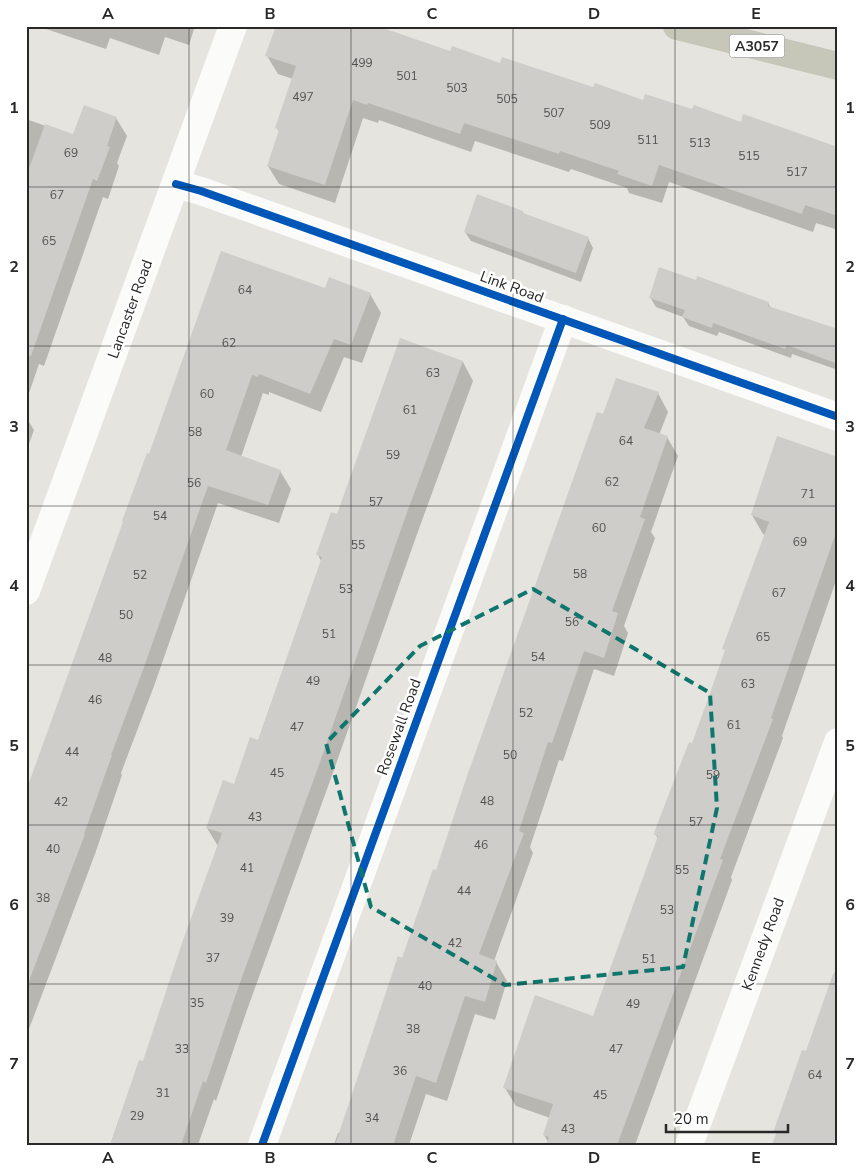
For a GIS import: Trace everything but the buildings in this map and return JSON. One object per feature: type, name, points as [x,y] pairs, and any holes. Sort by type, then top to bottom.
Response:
[{"type":"main road","name":"A3057","points":[[677,26],[838,66]]},
{"type":"street","name":"Lancaster Road","points":[[26,591],[233,26]]},
{"type":"street","name":"Link Road","points":[[176,184],[838,417]]},
{"type":"street","name":"Rosewall Road","points":[[262,1145],[562,319]]},
{"type":"street","name":"Kennedy Road","points":[[689,1145],[838,742]]},
{"type":"highlighted area","points":[[533,589],[710,693],[717,808],[683,967],[505,985],[371,907],[326,743],[420,646]]},
{"type":"cycle path","points":[[176,184],[201,191],[838,417]]},
{"type":"cycle path","points":[[262,1145],[563,319]]}]
